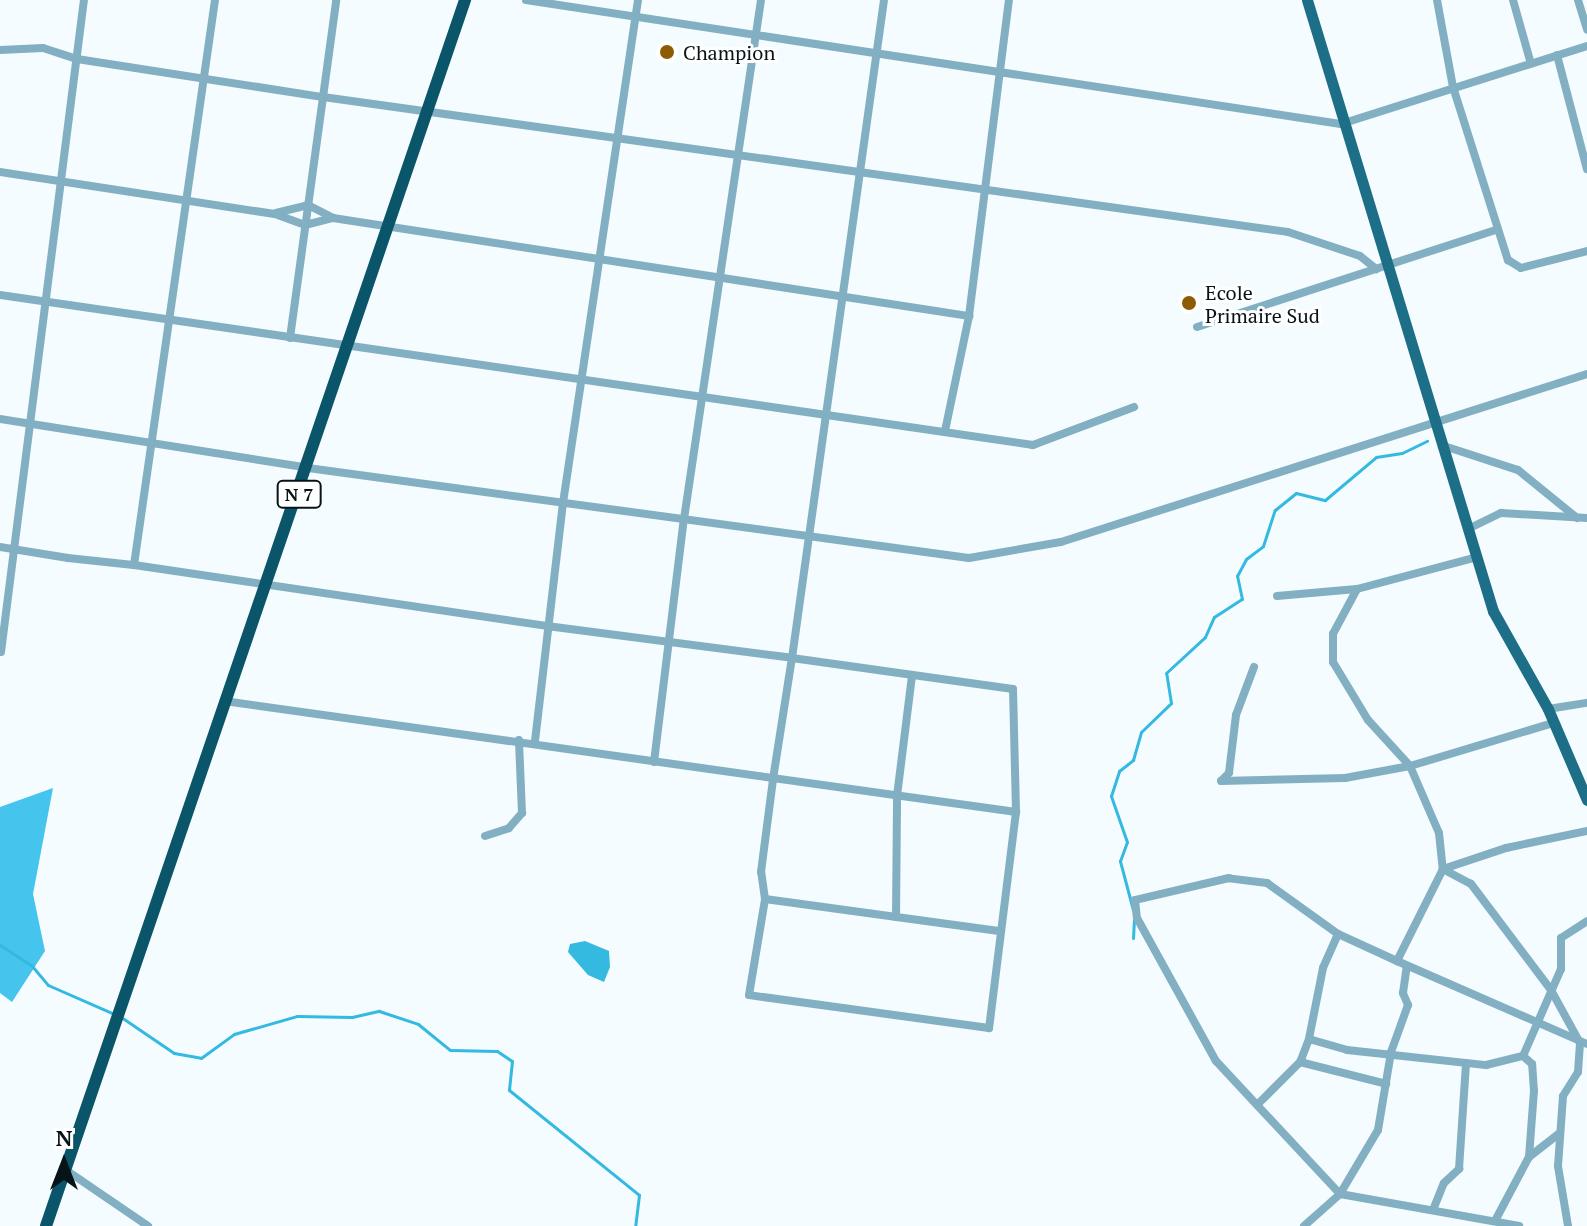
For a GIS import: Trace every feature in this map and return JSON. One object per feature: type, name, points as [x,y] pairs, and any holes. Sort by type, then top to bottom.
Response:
[{"type":"highway","name":"N 7","points":[[46,1226],[63,1168],[224,701],[308,468],[465,0]]},
{"type":"main road","points":[[1307,0],[1381,268],[1472,527],[1477,557],[1493,611],[1548,709],[1587,800]]},
{"type":"street","points":[[1,652],[84,0]]},
{"type":"street","points":[[134,565],[215,0]]},
{"type":"street","points":[[290,338],[336,0]]},
{"type":"street","points":[[526,0],[635,20],[1001,71],[1341,124],[1587,46]]},
{"type":"street","points":[[535,741],[563,503],[638,0]]},
{"type":"street","points":[[654,762],[684,519],[722,280],[761,0]]},
{"type":"street","points":[[0,547],[547,626],[792,658],[1013,689],[1016,812],[989,1028],[749,995],[765,899],[761,872],[773,779],[792,658],[840,297],[884,0]]},
{"type":"street","points":[[945,431],[969,316],[1009,0]]},
{"type":"street","points":[[1437,0],[1453,87],[1508,260],[1521,268],[1587,251]]},
{"type":"street","points":[[1513,0],[1531,64]]},
{"type":"street","points":[[1578,0],[1587,30]]},
{"type":"street","points":[[0,50],[43,48],[77,59],[323,97],[430,109],[1288,232],[1360,256],[1381,268]]},
{"type":"street","points":[[1557,55],[1587,169]]},
{"type":"street","points":[[0,172],[275,214],[305,225],[333,218]]},
{"type":"street","points":[[275,214],[308,205],[333,218],[389,228],[969,316]]},
{"type":"street","points":[[1197,327],[1496,230]]},
{"type":"street","points":[[0,295],[826,418],[945,431],[1033,445],[1134,407]]},
{"type":"street","points":[[0,419],[308,468],[969,558],[1061,542],[1587,374]]},
{"type":"street","points":[[1444,446],[1518,470],[1582,518]]},
{"type":"street","points":[[1472,527],[1501,513],[1582,518]]},
{"type":"street","points":[[1277,596],[1357,589],[1477,557]]},
{"type":"street","points":[[1357,589],[1333,634],[1333,662],[1368,720],[1410,766],[1439,833],[1443,869],[1397,961]]},
{"type":"street","points":[[1254,667],[1236,715],[1229,773],[1221,781],[1345,778],[1410,766],[1553,723]]},
{"type":"street","points":[[896,917],[897,796],[912,676]]},
{"type":"street","points":[[224,701],[535,741],[654,762],[1016,812]]},
{"type":"street","points":[[1548,709],[1587,703]]},
{"type":"street","points":[[485,836],[509,828],[522,813],[519,740]]},
{"type":"street","points":[[1443,869],[1506,848],[1587,831]]},
{"type":"street","points":[[1443,869],[1471,884],[1551,990],[1583,1043],[1578,1072],[1563,1096],[1558,1166],[1568,1226]]},
{"type":"street","points":[[1519,1226],[1496,1219],[1340,1194],[1216,1061],[1137,918],[1135,900],[1229,878],[1267,883],[1338,934],[1407,966],[1473,990],[1583,1043]]},
{"type":"street","points":[[765,899],[999,931]]},
{"type":"street","points":[[1523,1056],[1561,969],[1561,938],[1587,921]]},
{"type":"street","points":[[1257,1105],[1300,1062],[1309,1039],[1323,968],[1338,934]]},
{"type":"street","points":[[1304,1226],[1340,1194],[1378,1130],[1391,1052],[1408,1005],[1403,993],[1407,966]]},
{"type":"street","points":[[1309,1039],[1347,1050],[1391,1052],[1486,1065],[1523,1056]]},
{"type":"street","points":[[1496,1219],[1529,1157],[1534,1091],[1532,1064],[1523,1056]]},
{"type":"street","points":[[1300,1062],[1386,1084]]},
{"type":"street","points":[[1433,1210],[1444,1183],[1459,1169],[1466,1063]]},
{"type":"street","points":[[1529,1157],[1560,1133]]},
{"type":"street","points":[[63,1168],[148,1226]]},
{"type":"shaded area","points":[[53,788],[33,894],[45,951],[12,1002],[0,993],[0,807]]},
{"type":"shaded area","points":[[585,941],[609,951],[610,967],[604,982],[588,975],[568,952],[570,944]]},
{"type":"waterway","points":[[1133,910],[1120,861],[1127,842],[1111,796],[1119,771],[1133,760],[1141,732],[1171,703],[1166,673],[1205,637],[1214,617],[1242,599],[1237,576],[1246,559],[1263,546],[1275,510],[1296,493],[1325,500],[1376,457],[1402,453],[1427,441]]},
{"type":"waterway","points":[[1133,938],[1134,918]]},
{"type":"waterway","points":[[0,945],[32,966],[48,985],[114,1014]]},
{"type":"waterway","points":[[121,1017],[174,1053],[201,1058],[234,1034],[297,1016],[352,1017],[379,1011],[418,1024],[450,1050],[497,1051],[512,1061],[509,1090],[639,1195],[635,1226]]},
{"type":"place","name":"Champion","points":[[667,52]]},
{"type":"place","name":"Ecole Primaire Sud","points":[[1189,303]]}]
